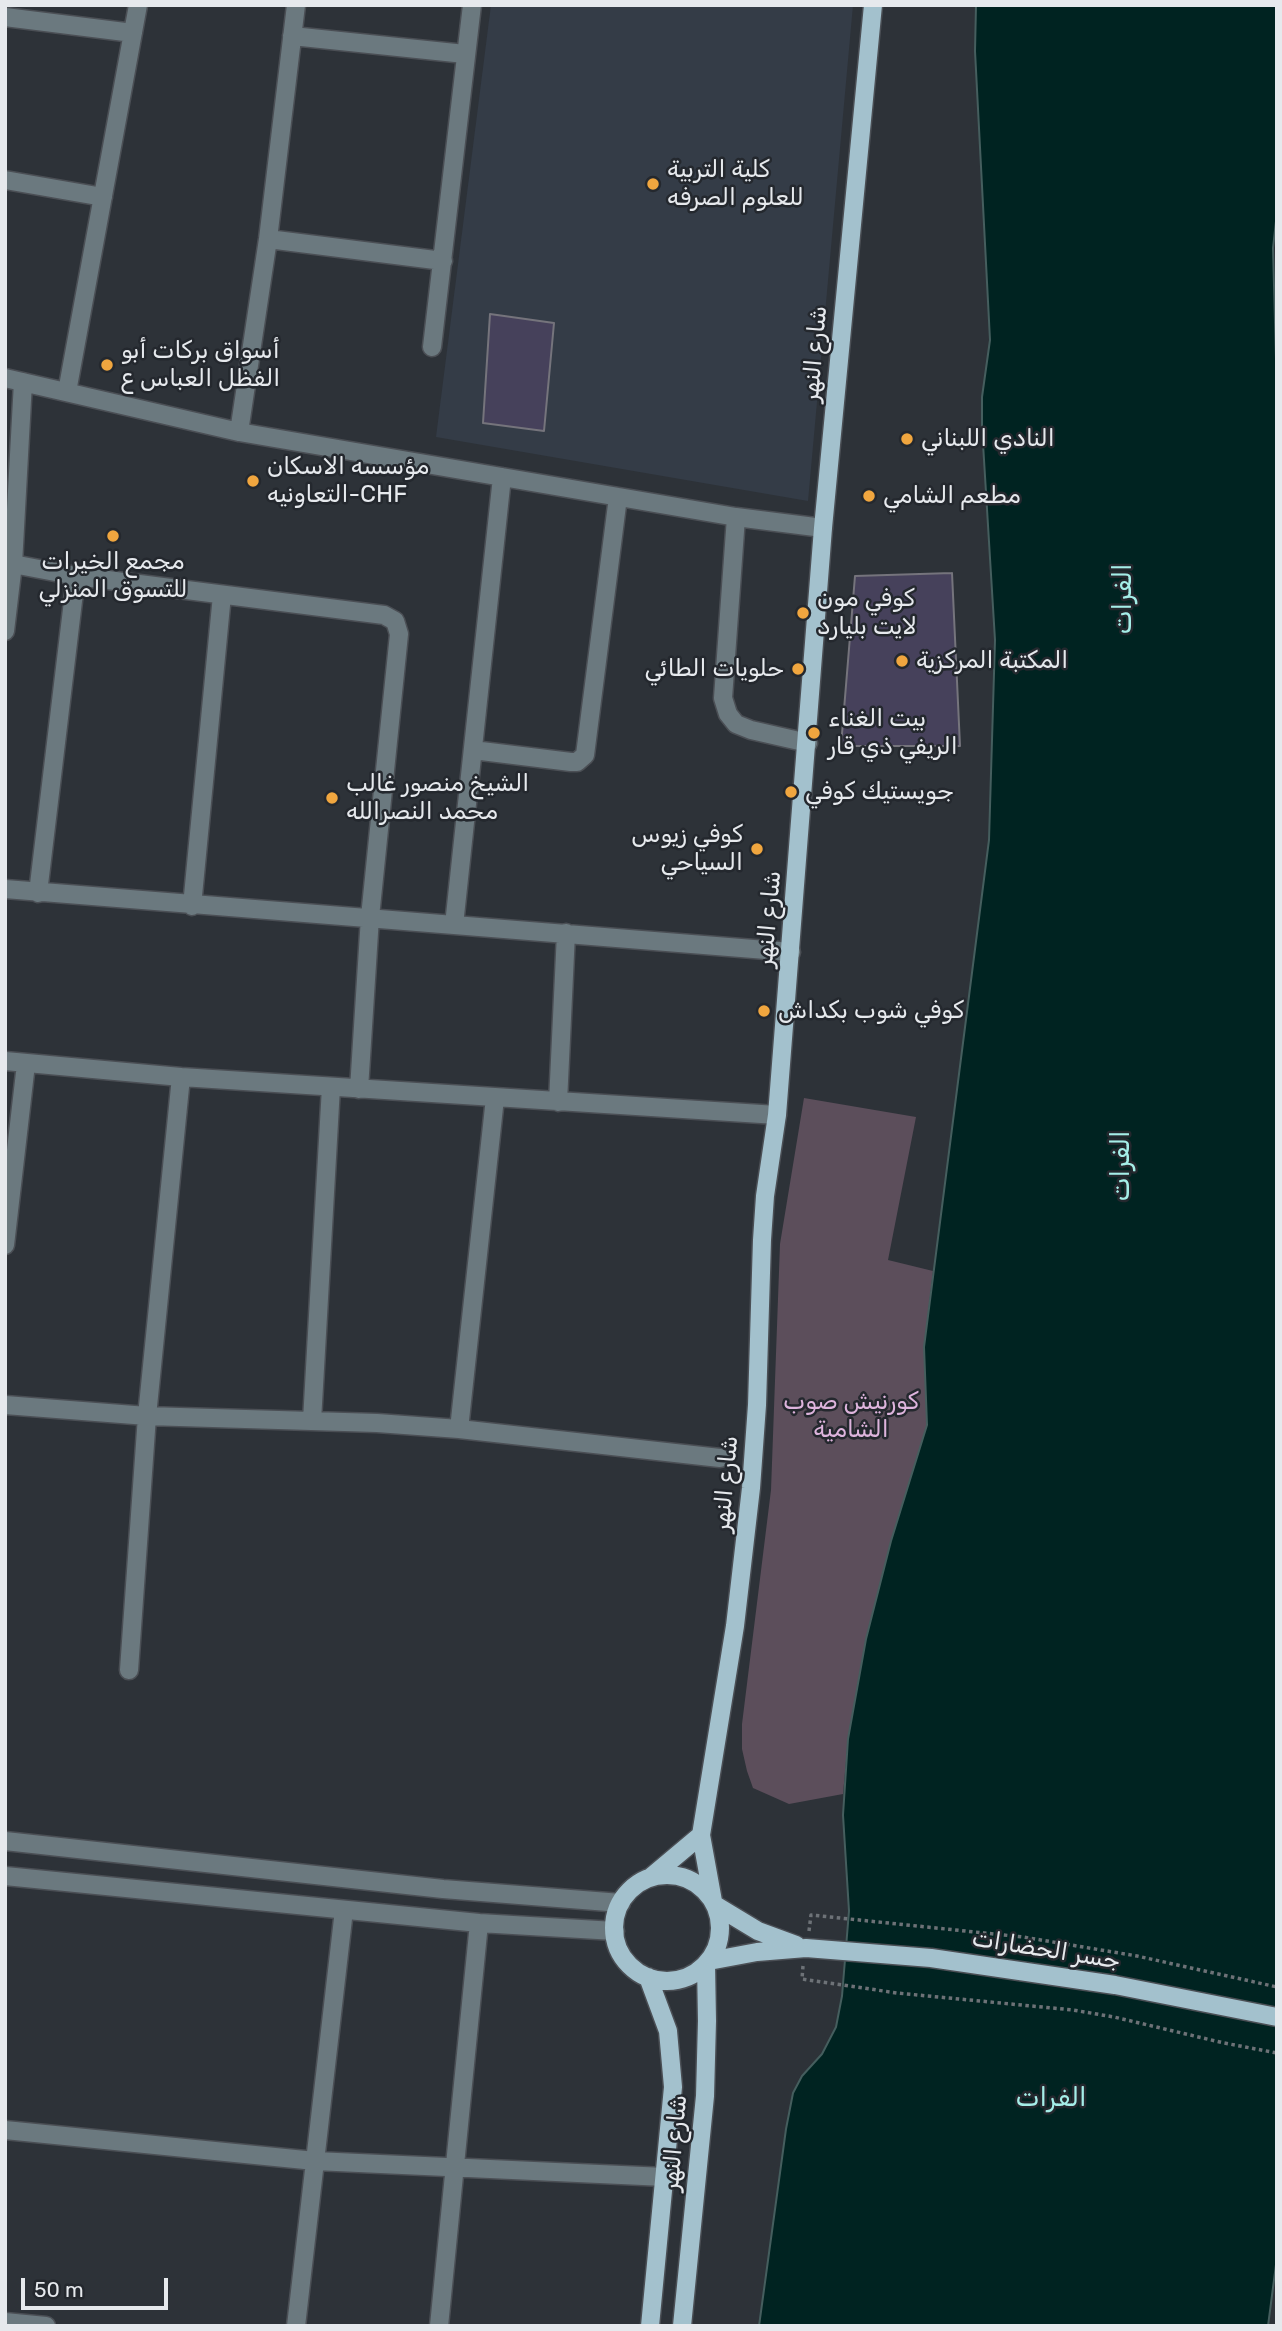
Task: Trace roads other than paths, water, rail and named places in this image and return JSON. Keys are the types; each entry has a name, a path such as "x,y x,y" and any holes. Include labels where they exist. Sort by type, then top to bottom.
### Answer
{"main road":[{"name":"شارع النهر","path":"714,1903 701,1835 744,1557 757,1405 765,1196 777,1115 823,528 873,5"},
{"path":"701,1835 651,1877 634,1887 621,1903 615,1931 616,1941 625,1959 648,1977 675,1980 692,1975 707,1962 718,1944 720,1924 714,1903"},
{"path":"651,1877 672,1875 686,1879 699,1886 714,1903 758,1931 806,1948"},
{"path":"707,1962 757,1952 806,1948"},
{"name":"جسر الحضارات","path":"806,1948 930,1958 1023,1970 1277,2017"},
{"name":"شارع النهر","path":"682,2326 705,2096 707,1962"},
{"name":"شارع النهر","path":"648,1977 665,2021 673,2068 650,2326"}],"street":[{"path":"67,392 138,5"},
{"path":"239,432 268,239 296,5"},
{"path":"432,347 472,5"},
{"path":"5,17 133,33"},
{"path":"292,36 465,54"},
{"path":"5,180 103,197"},
{"path":"268,239 443,261"},
{"path":"5,378 239,432 736,517 823,528"},
{"path":"5,631 13,564 23,382"},
{"path":"454,925 502,477"},
{"path":"473,750 571,762 577,762 585,755 618,497"},
{"path":"736,517 723,698 728,714 736,724 751,730 808,743"},
{"path":"13,564 76,576 384,615 395,621 398,634 370,917 359,1088"},
{"path":"38,893 76,576"},
{"path":"192,906 222,595"},
{"path":"5,890 791,952"},
{"path":"558,1102 566,933"},
{"path":"5,1060 181,1077 777,1115"},
{"path":"5,1245 26,1064"},
{"path":"129,1670 147,1416 181,1077"},
{"path":"312,1421 331,1087"},
{"path":"459,1429 495,1098"},
{"path":"5,1405 147,1416 459,1429 720,1458"},
{"path":"5,1841 443,1889 621,1903"},
{"path":"5,1876 479,1923 615,1931"},
{"path":"296,2326 344,1910"},
{"path":"439,2326 479,1923"},
{"path":"5,2130 315,2161 665,2177"},
{"path":"5,2322 46,2326"}],"water":[{"name":"الفرات","path":"976,5 1277,5 1277,212 1273,248 1277,396 1277,2257 1268,2326 759,2326 793,2093 802,2076 822,2054 836,2027 842,1996 849,1911 843,1815 848,1739 866,1639 891,1541 927,1425 924,1347 989,840 995,640 982,427 982,397 990,340 975,51"}],"place":[{"name":"كلية التربية للعلوم الصرفه","path":"653,184"},
{"name":"أسواق بركات أبو الفظل العباس ع","path":"107,365"},
{"name":"النادي اللبناني","path":"907,439"},
{"name":"مؤسسه الاسكان التعاونيه-CHF","path":"253,481"},
{"name":"مطعم الشامي","path":"869,496"},
{"name":"مجمع الخيرات للتسوق المنزلي","path":"113,536"},
{"name":"كوفي مون لايت بليارد","path":"803,613"},
{"name":"المكتبة المركزية","path":"902,661"},
{"name":"حلويات الطائي","path":"798,669"},
{"name":"بيت الغناء الريفي ذي قار","path":"814,733"},
{"name":"جويستيك كوفي","path":"791,792"},
{"name":"الشيخ منصور غالب محمد النصرالله","path":"332,798"},
{"name":"كوفي زيوس السياحي","path":"757,849"},
{"name":"كوفي شوب بكداش","path":"764,1011"}],"park label":[{"name":"كورنيش صوب الشامية","path":"851,1416"}]}
